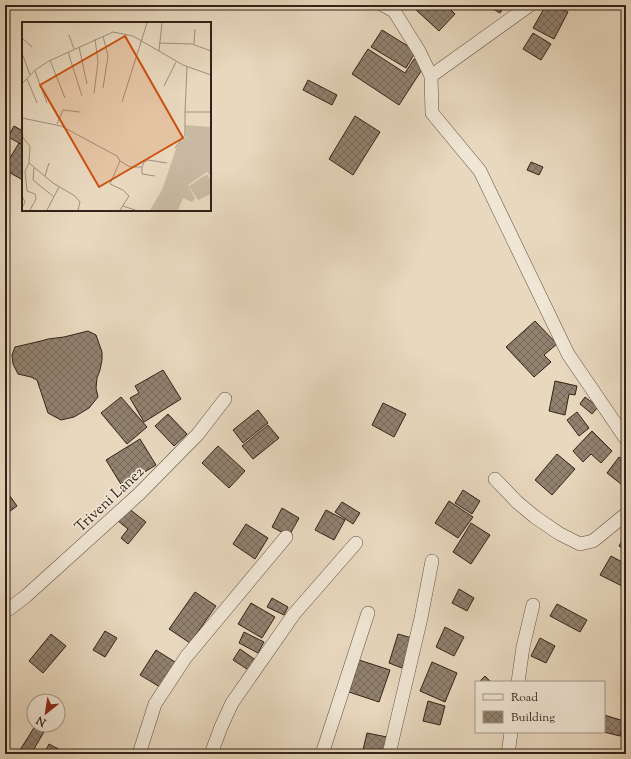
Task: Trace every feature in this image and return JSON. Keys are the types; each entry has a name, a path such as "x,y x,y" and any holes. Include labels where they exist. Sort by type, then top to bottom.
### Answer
{"street":[{"path":"382,5 394,11 419,51 430,76 432,113 480,171 568,354 626,439"},
{"path":"430,76 530,5"},
{"name":"Triveni Lane2","path":"5,612 26,596 139,494 198,434 225,399"},
{"path":"495,479 517,502 535,517 560,534 580,544 593,541 626,514"},
{"path":"139,754 155,704 186,657 286,538"},
{"path":"211,754 232,703 294,614 356,543"},
{"path":"389,754 421,618 432,561"},
{"path":"518,681 523,647 533,605"},
{"path":"322,754 368,613"},
{"path":"508,754 511,733"}],"building":[{"path":"419,5 446,5 455,14 439,31 415,9"},
{"path":"486,5 505,5 500,13"},
{"path":"546,5 555,5 568,12 554,39 533,28"},
{"path":"382,30 416,51 406,68 371,47"},
{"path":"533,33 551,44 541,60 523,49"},
{"path":"368,49 405,73 414,59 425,65 399,105 352,74"},
{"path":"308,80 337,95 332,105 303,90"},
{"path":"355,116 380,132 353,175 329,159"},
{"path":"14,126 22,130 22,144 8,137"},
{"path":"19,143 22,144 22,178 21,179 5,170 5,166"},
{"path":"531,162 543,167 539,175 527,170"},
{"path":"535,321 557,344 544,355 551,362 534,377 506,347"},
{"path":"88,331 96,335 102,352 102,360 96,388 98,397 89,408 74,417 61,420 48,413 37,380 18,374 13,364 12,355 15,347"},
{"path":"163,370 181,399 144,422 130,398 139,393 135,386"},
{"path":"555,381 577,386 575,395 569,394 565,415 549,411"},
{"path":"121,397 147,427 127,444 101,413"},
{"path":"585,397 598,407 592,414 580,404"},
{"path":"383,403 406,414 394,437 372,425"},
{"path":"258,410 268,423 243,443 233,430"},
{"path":"577,412 589,428 579,436 567,420"},
{"path":"168,414 187,434 174,446 155,426"},
{"path":"268,425 279,438 253,459 242,446"},
{"path":"592,431 612,451 601,463 591,454 583,462 573,451"},
{"path":"140,439 156,465 122,486 106,460"},
{"path":"218,446 245,471 229,488 202,463"},
{"path":"557,454 575,469 552,495 535,480"},
{"path":"619,457 626,462 626,488 607,473"},
{"path":"5,489 17,506 5,515"},
{"path":"463,490 480,501 472,514 455,503"},
{"path":"449,501 473,517 458,538 435,523"},
{"path":"342,502 360,513 353,524 335,512"},
{"path":"128,508 146,522 128,544 121,538 128,529 118,521"},
{"path":"282,508 299,518 289,536 272,527"},
{"path":"326,510 345,520 334,540 315,530"},
{"path":"471,523 490,535 471,564 453,552"},
{"path":"246,524 268,538 255,559 233,544"},
{"path":"626,535 626,551 619,546"},
{"path":"611,556 626,564 626,588 600,575"},
{"path":"459,589 474,598 467,611 452,603"},
{"path":"195,592 216,606 190,643 169,629"},
{"path":"272,598 288,607 284,615 267,607"},
{"path":"251,603 275,617 262,638 238,624"},
{"path":"557,604 587,620 580,632 550,616"},
{"path":"445,627 464,637 454,656 436,647"},
{"path":"105,631 117,638 105,657 93,650"},
{"path":"244,632 264,642 258,653 239,643"},
{"path":"51,634 66,646 43,673 29,661"},
{"path":"398,634 412,638 402,668 389,663"},
{"path":"540,638 555,646 546,663 531,656"},
{"path":"240,649 257,661 250,671 233,660"},
{"path":"156,650 175,662 160,687 140,675"},
{"path":"359,660 390,670 379,702 349,692"},
{"path":"432,662 457,673 445,702 420,691"},
{"path":"485,676 490,681 480,681"},
{"path":"428,701 445,706 440,725 423,721"},
{"path":"605,715 624,721 620,736 605,732"},
{"path":"31,733 43,733 31,754 26,754 20,750"},
{"path":"367,733 387,737 383,754 362,754"},
{"path":"49,744 68,754 44,754"}]}
